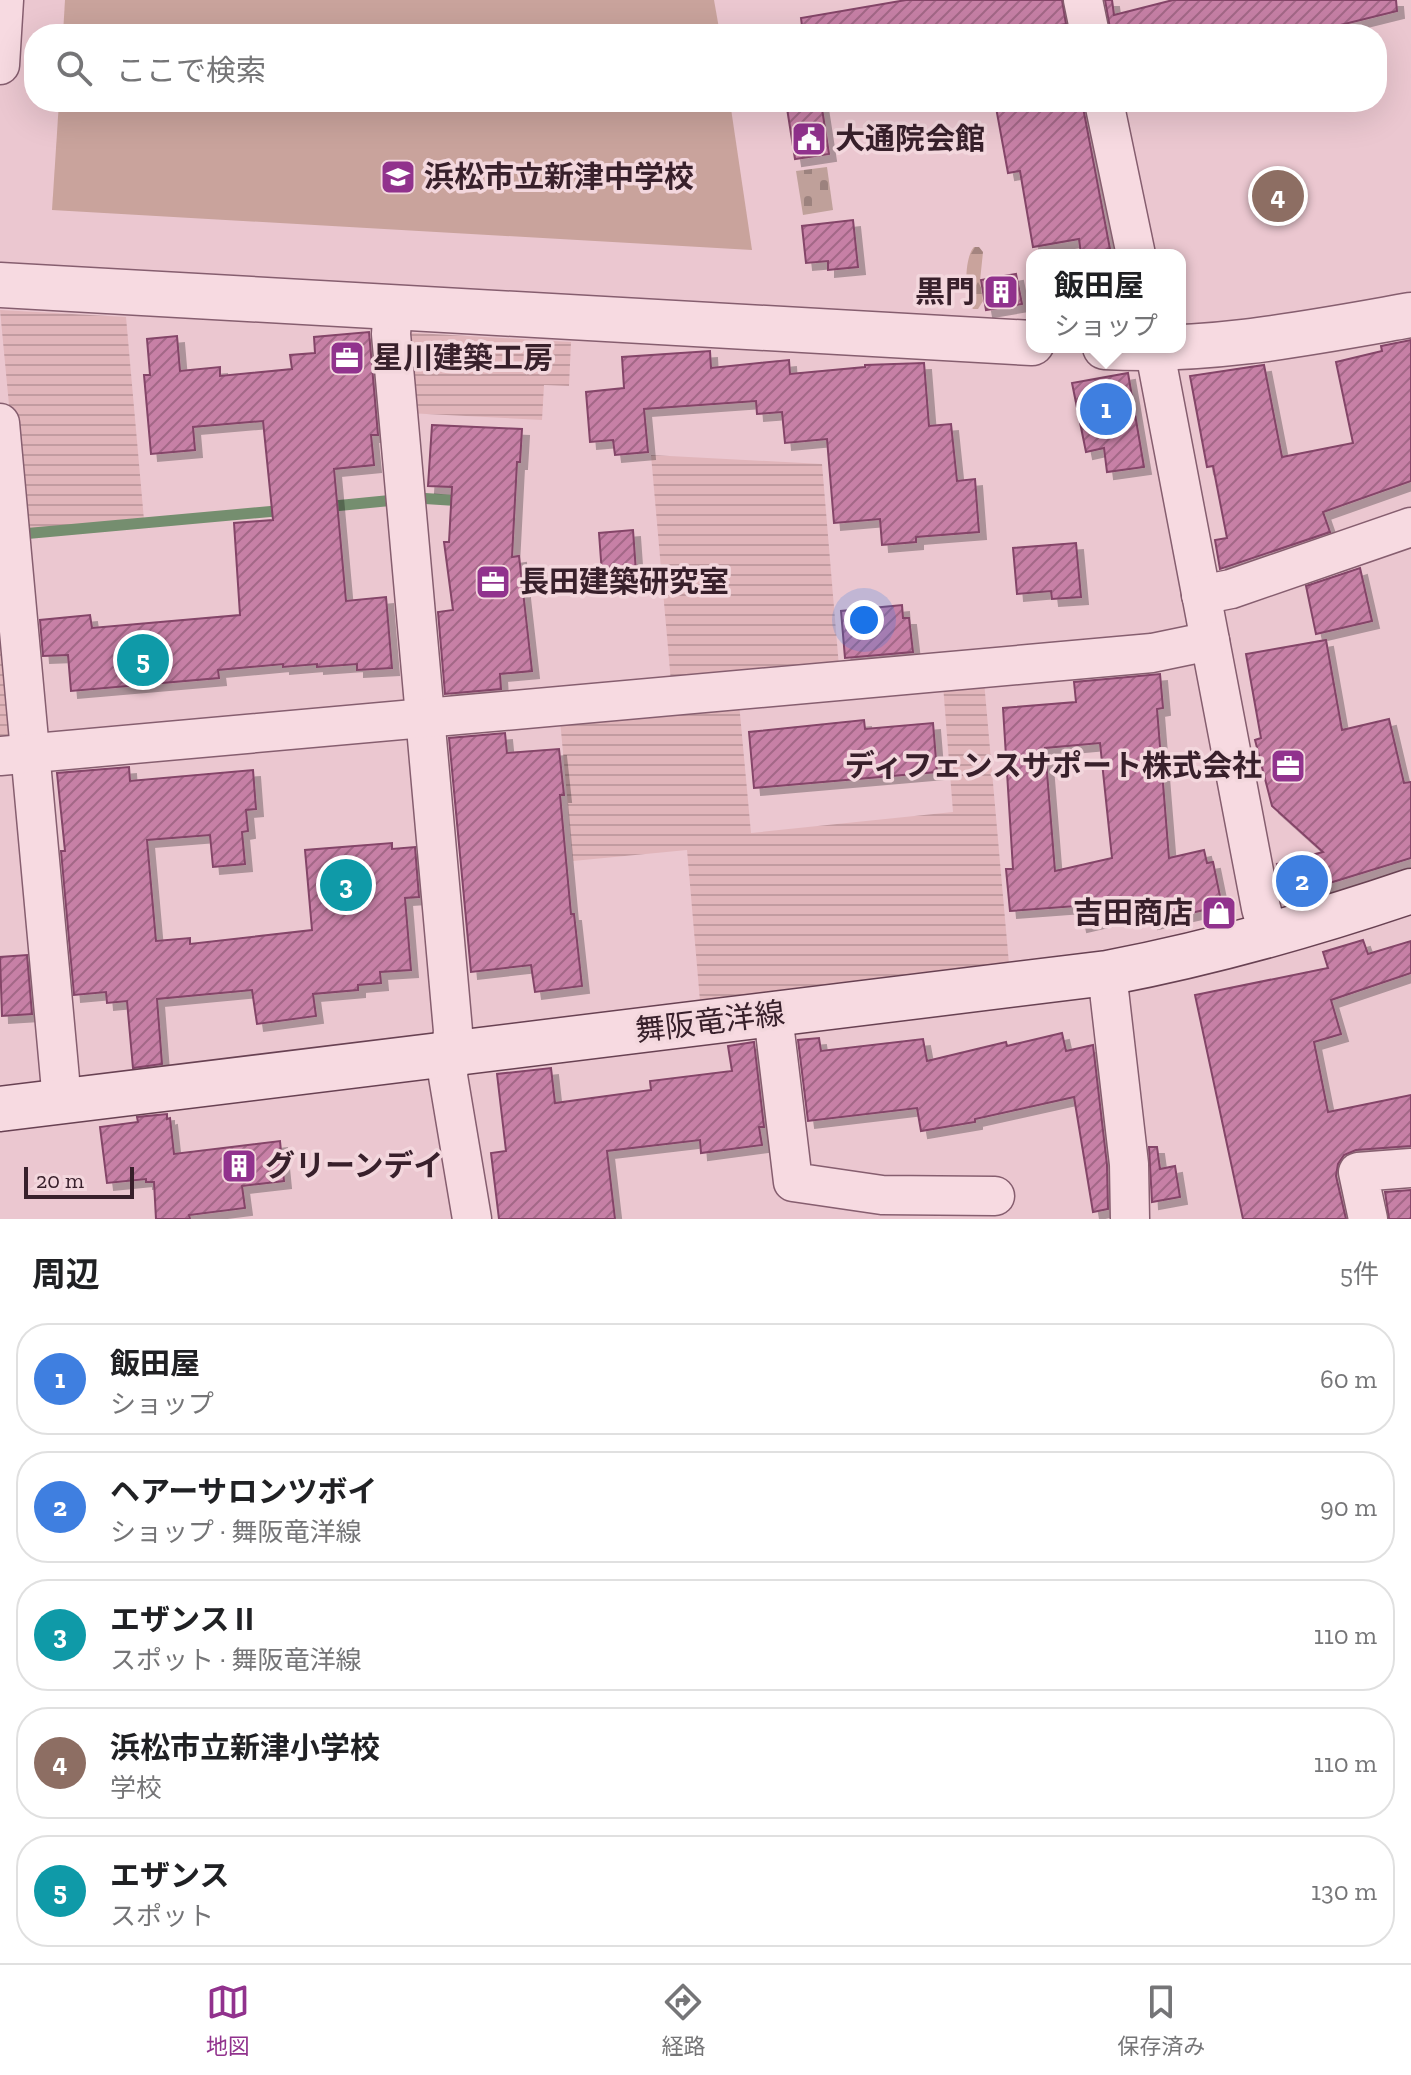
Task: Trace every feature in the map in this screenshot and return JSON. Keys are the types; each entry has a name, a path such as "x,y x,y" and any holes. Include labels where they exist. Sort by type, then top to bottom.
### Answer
{"main road":[{"path":"0,285 1026,343"},
{"path":"1186,346 1257,342 1411,315"},
{"name":"舞阪竜洋線","path":"0,1109 1107,973 1269,936 1411,891"}],"street":[{"path":"0,65 4,0"},
{"path":"1083,0 1088,24"},
{"path":"1106,112 1135,249"},
{"path":"393,307 391,334 453,1031 448,1076 472,1219"},
{"path":"1155,353 1269,936"},
{"path":"0,423 16,754 62,1101"},
{"path":"1201,595 1231,589 1411,527"},
{"path":"16,754 1152,653 1210,641"},
{"path":"1107,973 1129,1164 1130,1219"},
{"path":"773,1015 793,1182 882,1195 995,1196"},
{"path":"1368,1219 1358,1172 1411,1168"}],"shaded area":[{"path":"0,310 126,317 144,520 21,531"},
{"path":"399,332 571,342 569,386 544,385 542,420 407,413"},
{"path":"651,455 822,464 839,667 671,682"},
{"path":"0,542 18,732 0,742"},
{"path":"984,681 1009,964 700,1001 687,850 573,861 560,720 739,703 751,833 953,812 943,685"}],"green space":[{"path":"65,0 714,0 718,24 64,24"},
{"path":"58,112 731,112 752,250 52,210"},
{"path":"827,167 833,210 803,215 796,171"},
{"path":"974,247 979,247 983,252 980,281 983,301 978,309 973,309 970,304 967,287 968,260"}],"building":[{"path":"906,0 1062,0 1066,24 802,24 801,18"},
{"path":"1105,0 1112,0 1114,15 1173,0 1396,0 1397,11 1344,24 1109,24"},
{"name":"大通院会館","path":"788,112 823,112 829,154 795,159"},
{"path":"997,112 1084,112 1110,249 1080,249 1079,239 1033,247 1020,171 1008,173"},
{"path":"853,220 858,267 828,270 828,261 806,263 802,226"},
{"name":"黒門","path":"1016,274 1022,304 986,310 981,280"},
{"path":"369,332 378,435 371,435 374,465 334,469 346,601 386,597 392,668 357,670 357,664 283,667 283,664 218,670 219,678 71,691 68,655 43,656 40,620 90,615 92,628 240,615 234,523 273,520 263,421 193,427 195,450 151,454 144,375 150,375 147,339 177,336 180,371 220,367 220,376 292,369 290,355 315,353 314,337"},
{"path":"1411,340 1411,481 1323,512 1330,532 1220,569 1215,540 1227,538 1213,466 1207,467 1190,376 1264,365 1282,457 1353,443 1336,362 1382,351 1381,346"},
{"path":"710,351 711,368 789,360 790,374 865,365 924,363 929,426 951,424 957,481 975,479 979,532 916,537 916,542 882,545 880,519 834,523 827,439 785,443 782,412 757,414 756,401 644,409 648,452 615,455 613,440 590,442 586,392 624,388 622,357"},
{"path":"1128,373 1144,467 1107,472 1104,448 1086,452 1072,383"},
{"path":"432,425 522,429 520,462 517,462 512,557 519,556 532,671 500,674 501,689 445,694 438,612 453,610 444,542 449,542 452,487 428,486"},
{"path":"633,530 636,572 602,574 599,533"},
{"path":"1076,543 1081,597 1052,599 1051,591 1017,594 1013,548"},
{"path":"1360,568 1372,621 1316,634 1306,586"},
{"path":"902,605 903,618 909,618 913,652 845,658 841,611"},
{"path":"1326,640 1342,730 1389,719 1404,783 1411,782 1411,858 1323,885 1325,892 1293,902 1286,898 1277,864 1323,852 1272,806 1255,740 1261,738 1246,654"},
{"path":"1160,674 1163,708 1157,709 1169,858 1204,850 1207,863 1213,862 1222,906 1151,922 1148,909 1080,925 1076,906 1010,911 1006,869 1013,869 1003,708 1076,702 1074,682","holes":["1100,743 1112,858 1055,871 1045,748"]},
{"path":"864,720 865,729 933,723 937,772 754,788 749,732"},
{"path":"505,733 507,753 559,749 571,914 574,914 582,986 535,992 531,965 471,972 449,738"},
{"path":"129,767 130,781 253,770 256,809 246,810 248,831 242,832 245,864 213,867 210,835 147,840 156,941 190,938 190,944 312,930 305,850 392,843 392,849 415,847 419,897 405,898 411,970 380,972 381,983 358,985 358,990 313,994 316,1016 257,1024 252,990 157,999 162,1064 133,1068 127,1001 107,1003 106,992 74,995 57,773"},
{"path":"1363,940 1368,954 1411,941 1411,973 1331,1000 1341,1034 1314,1042 1328,1112 1411,1095 1411,1146 1356,1150 1344,1155 1338,1164 1336,1176 1346,1219 1243,1219 1195,995 1328,968 1323,952"},
{"path":"27,955 32,1014 2,1016 0,957"},
{"path":"1062,1033 1066,1051 1093,1045 1107,1165 1108,1209 1093,1212 1074,1097 975,1119 975,1122 921,1131 917,1108 808,1121 798,1040 819,1038 821,1051 923,1039 927,1061 1006,1042 1007,1046"},
{"path":"754,1042 764,1127 759,1127 762,1145 701,1153 700,1140 607,1151 615,1219 499,1219 491,1153 506,1151 497,1074 551,1068 555,1103 651,1090 650,1081 732,1071 728,1046"},
{"path":"167,1114 174,1154 280,1141 284,1181 242,1186 245,1208 189,1215 190,1219 156,1219 154,1182 146,1182 146,1179 107,1183 100,1127 138,1122 137,1117"},
{"path":"1149,1147 1157,1147 1160,1169 1175,1166 1180,1197 1152,1202"},
{"path":"1411,1190 1411,1219 1389,1219 1385,1192"}],"waterway":[{"path":"417,498 464,501"},
{"path":"324,507 395,500"},
{"path":"22,534 287,510"}],"place":[{"name":"大通院会館","path":"809,139"},
{"name":"浜松市立新津中学校","path":"398,177"},
{"name":"浜松市立新津小学校","path":"1278,196"},
{"name":"黒門","path":"1001,292"},
{"name":"星川建築工房","path":"347,358"},
{"name":"飯田屋","path":"1106,409"},
{"name":"長田建築研究室","path":"493,582"},
{"name":"エザンス","path":"143,660"},
{"name":"ディフェンスサポート株式会社","path":"1288,766"},
{"name":"ヘアーサロンツボイ","path":"1302,881"},
{"name":"エザンスⅡ","path":"346,885"},
{"name":"吉田商店","path":"1219,913"},
{"name":"グリーンデイ","path":"239,1166"}]}
